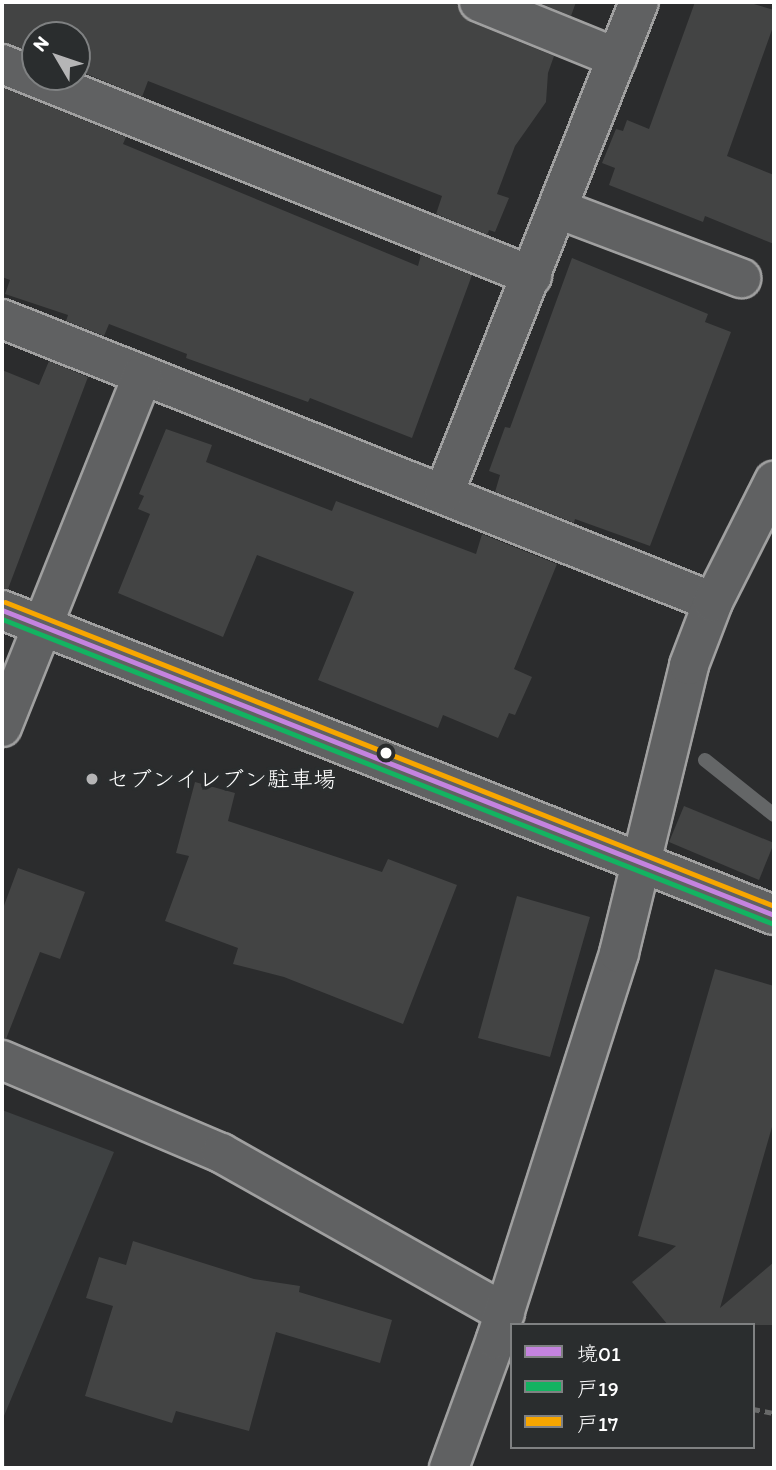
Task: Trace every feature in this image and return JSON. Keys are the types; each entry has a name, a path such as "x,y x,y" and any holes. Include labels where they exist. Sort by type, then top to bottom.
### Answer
{"street":[{"path":"479,2 617,58"},
{"path":"444,493 639,2"},
{"path":"2,64 532,276"},
{"path":"558,209 741,278"},
{"path":"2,319 713,602"},
{"path":"2,727 143,375"},
{"path":"449,1468 505,1314 619,953 685,678 713,602 774,481"},
{"path":"2,610 774,915"},
{"path":"2,1060 221,1153 505,1314"}],"path":[{"path":"755,1409 774,1413"}],"shaded area":[{"path":"2,1110 114,1152 4,1416 5,1468 2,1468"}],"building":[{"path":"2,2 458,2 461,15 471,22 554,56 548,73 546,102 515,146 497,194 509,198 495,232 489,230 487,235 436,214 442,196 148,81 142,97 91,76 91,21 21,21 21,49 2,43"},
{"path":"537,2 576,2 571,16"},
{"path":"695,2 747,2 774,10 774,24 727,156 774,175 774,244 705,216 703,222 609,185 615,168 602,163 616,129 623,131 627,120 649,129"},
{"path":"2,87 126,137 123,144 418,266 421,255 472,275 412,438 310,398 308,402 186,358 187,354 109,324 104,336 66,321 68,315 5,294 10,280 2,277"},
{"path":"572,258 708,314 705,322 731,332 650,546 575,519 574,523 495,492 500,475 489,471 505,427 510,428"},
{"path":"49,361 88,377 8,589 2,588 2,370 39,385"},
{"path":"166,429 212,445 206,462 332,511 336,501 476,554 482,534 557,564 514,669 532,677 515,715 509,713 498,738 443,715 438,728 318,680 354,592 257,555 223,637 118,593 150,514 138,509 144,496 139,494"},
{"path":"195,782 235,793 228,821 382,872 388,859 457,885 403,1024 284,977 233,964 238,948 165,921 189,856 176,853"},
{"path":"684,806 774,843 759,880 669,842"},
{"path":"18,868 85,892 60,959 40,952 6,1039 2,1039 2,911"},
{"path":"517,896 590,917 550,1057 478,1038"},
{"path":"715,969 774,986 774,1120 720,1308 774,1262 774,1325 666,1323 632,1282 676,1246 638,1236"},
{"path":"133,1241 254,1279 300,1286 299,1292 392,1320 380,1363 276,1332 249,1431 176,1411 172,1423 85,1396 113,1306 86,1298 99,1257 126,1265"}],"waterway":[{"path":"705,760 774,815"}],"transit line":[{"name":"戸17","path":"5,602 774,906"},
{"name":"境01","path":"2,610 774,915"},
{"name":"戸19","path":"2,619 771,923"}],"place":[{"name":"セブンイレブン駐車場","path":"92,779"}]}
